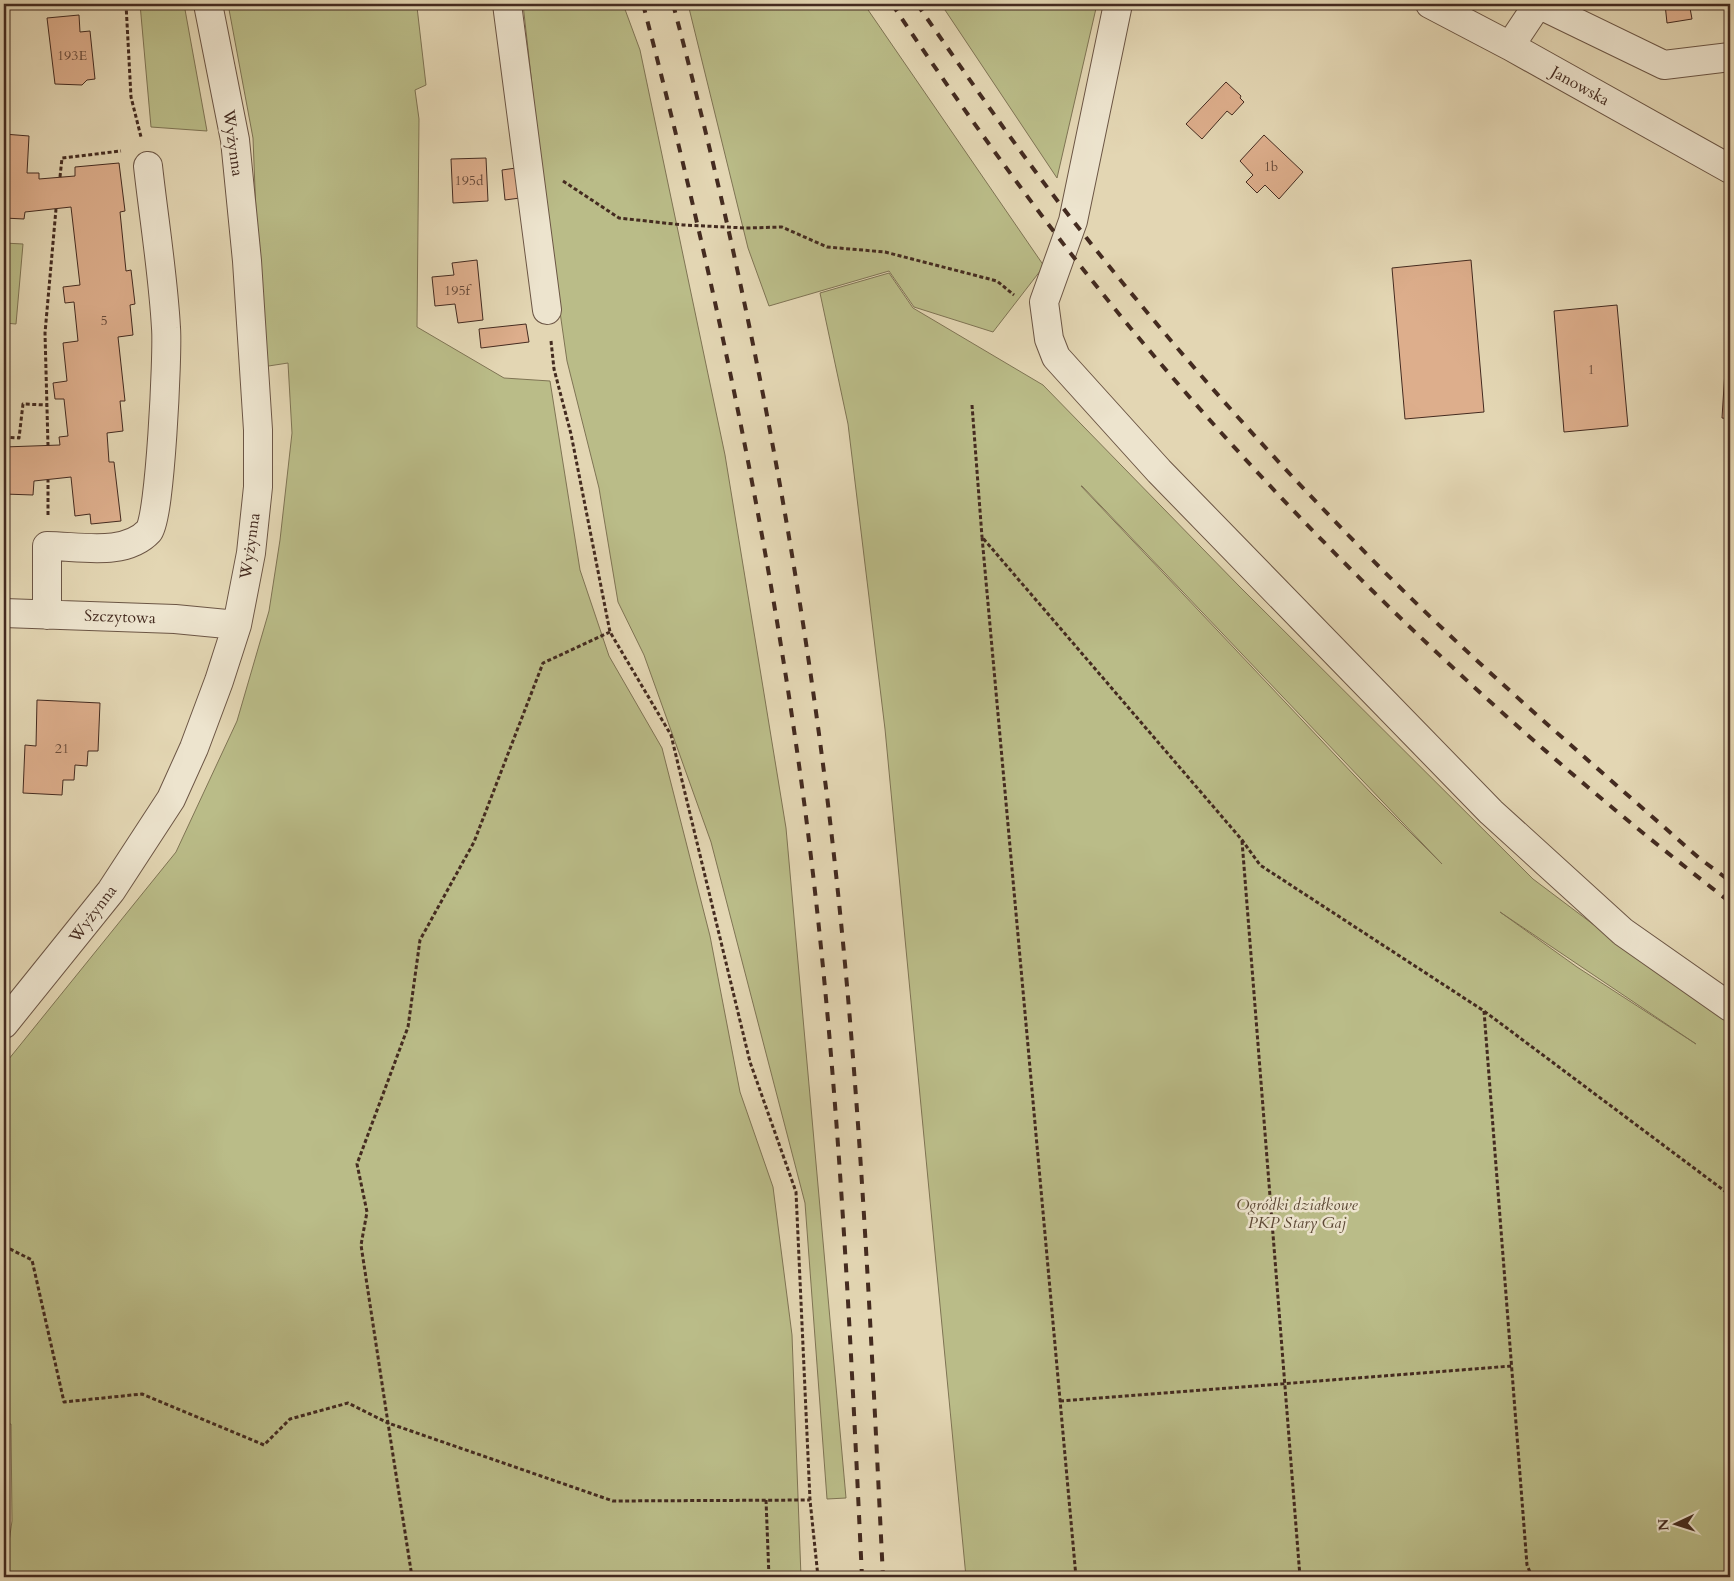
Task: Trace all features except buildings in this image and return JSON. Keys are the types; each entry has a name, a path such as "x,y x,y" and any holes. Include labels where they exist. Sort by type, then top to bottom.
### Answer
{"street":[{"name":"Wyżynna","path":"4,1024 111,891 171,799 197,739 237,625 251,553 258,487 258,430 247,260 235,140 208,4"},
{"path":"508,4 547,310"},
{"path":"1118,4 1073,221 1049,283 1044,302 1049,339 1056,357 1159,471 1491,812 1623,932 1730,1007"},
{"name":"Janowska","path":"1430,4 1510,46 1730,169"},
{"path":"1510,46 1538,4 1664,65 1730,57"},
{"path":"47,615 47,546 119,548 136,541 150,530 158,497 167,329 146,157"},
{"name":"Szczytowa","path":"4,614 175,619 237,625"}],"path":[{"path":"60,177 62,158 146,157 131,97 126,4"},
{"path":"527,158 619,218 655,223 746,228 782,227 827,247 884,252 944,266 998,280 1046,321"},
{"path":"48,446 45,333 56,209"},
{"path":"547,310 554,369 571,434 610,632 671,735 750,1062 796,1192 810,1500 818,1577"},
{"path":"4,437 19,438 23,404 46,405"},
{"path":"972,406 982,537 1076,1577"},
{"path":"982,537 1242,840 1260,865 1484,1011 1730,1195"},
{"path":"412,1577 361,1245 367,1212 357,1164 408,1027 420,940 474,842 544,663 610,632"},
{"path":"1242,840 1300,1577"},
{"path":"1484,1011 1527,1565 1532,1577"},
{"path":"4,1246 32,1260 64,1402 142,1394 264,1445 290,1419 348,1403 388,1423 613,1501 810,1500"},
{"path":"1060,1401 1512,1366"},
{"path":"766,1500 769,1577"}],"green space":[{"path":"140,4 184,4 207,131 151,127"},
{"path":"228,4 426,4 417,7 426,85 415,90 419,119 417,327 504,378 550,381 580,570 609,656 662,748 710,936 740,1092 773,1187 792,1335 801,1577 4,1577 12,1521 11,1424 4,1424 4,1065 176,852 237,721 269,611 280,540 292,433 288,363 262,367 253,138"},
{"path":"523,4 623,4 640,50 725,455 786,828 846,1498 827,1499 805,1203 711,842 644,655 618,602 599,488 567,361 547,221"},
{"path":"688,4 864,4 1044,266 993,332 914,307 889,271 769,306 748,248"},
{"path":"941,4 1097,4 1057,178"},
{"path":"4,243 23,244 16,324 4,323"},
{"name":"Ogródki działkowe PKP Stary Gaj","path":"889,273 913,308 1043,385 1240,587 1533,879 1610,937 1730,1022 1730,1577 966,1577 885,729 848,424 820,293","holes":["1082,486 1442,864 1371,793","1500,912 1696,1044 1577,967"]}],"railway":[{"path":"643,4 690,194 733,385 770,578 800,772 823,972 840,1173 862,1577"},
{"path":"673,4 722,199 764,397 799,596 814,696 838,893 855,1088 868,1283 883,1577"},
{"path":"892,4 1002,162 1059,239 1119,314 1259,474 1332,551 1486,698 1565,768 1730,902"},
{"path":"917,4 1013,141 1074,222 1210,386 1318,504 1396,584 1481,664 1699,858 1730,881"}]}
